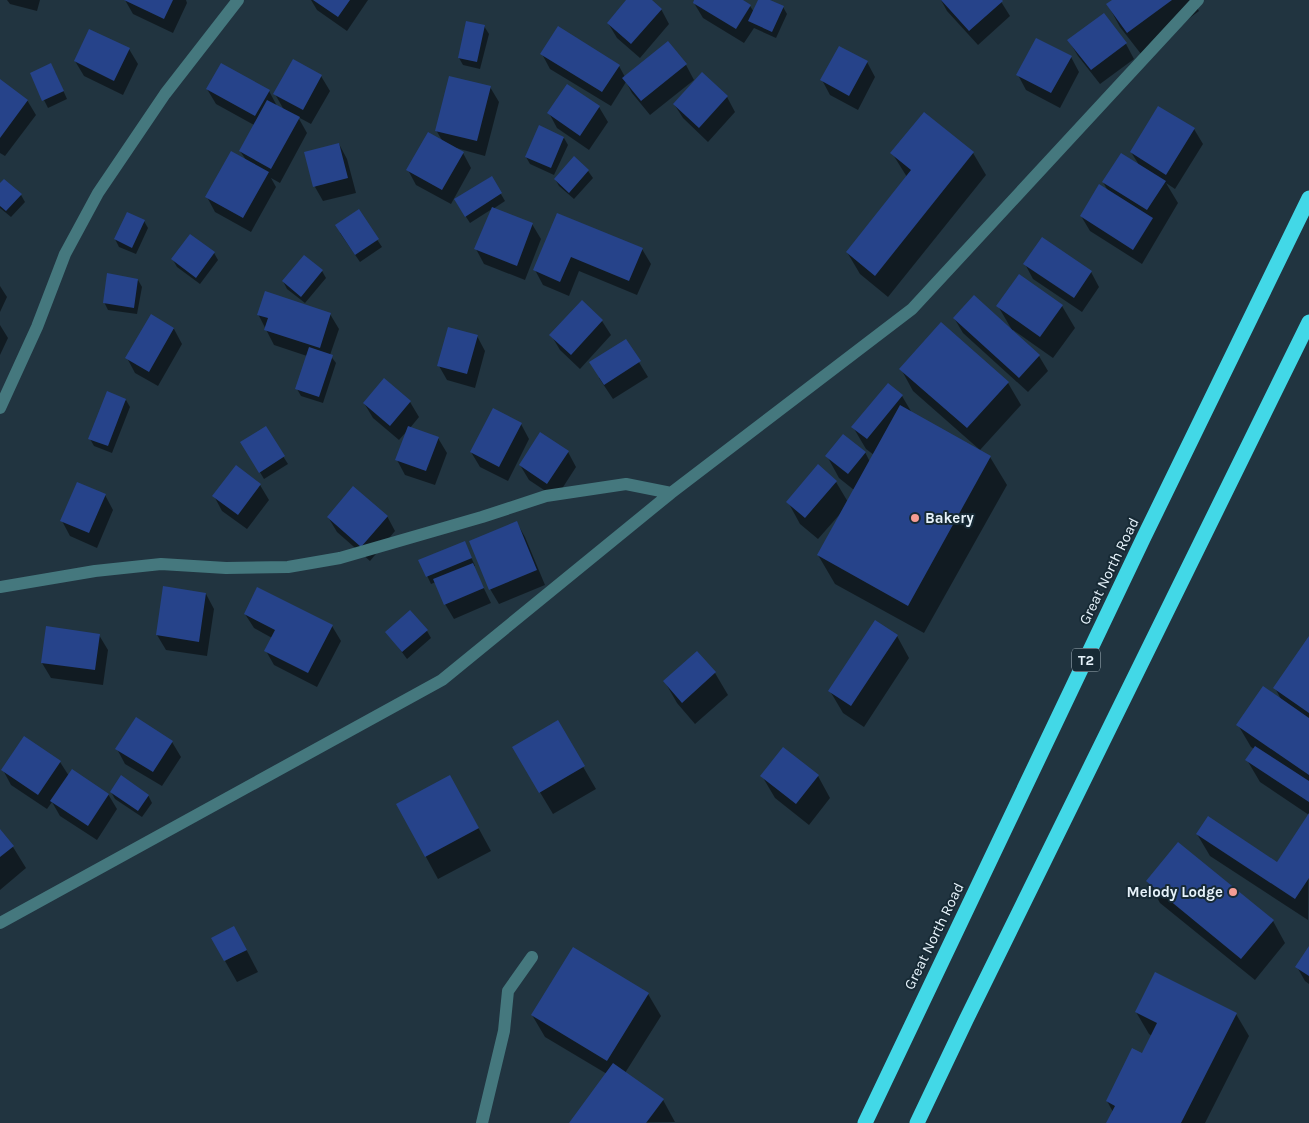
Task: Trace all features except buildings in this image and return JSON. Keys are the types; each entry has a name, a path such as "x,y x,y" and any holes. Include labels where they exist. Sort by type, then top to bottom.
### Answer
{"highway":[{"name":"Great North Road","path":"865,1123 1143,539 1309,198"},
{"path":"917,1123 974,1002 1309,322"}],"street":[{"path":"0,408 37,327 65,254 98,193 165,94 238,0"},
{"path":"0,923 442,680 671,493 912,310 1198,0"},
{"path":"0,588 95,570 161,564 226,568 288,567 340,558 482,517 546,496 626,484 671,493"},
{"path":"482,1123 504,1031 508,991 532,956"}],"place":[{"name":"Bakery","path":"915,518"},
{"name":"Melody Lodge","path":"1233,892"}]}
